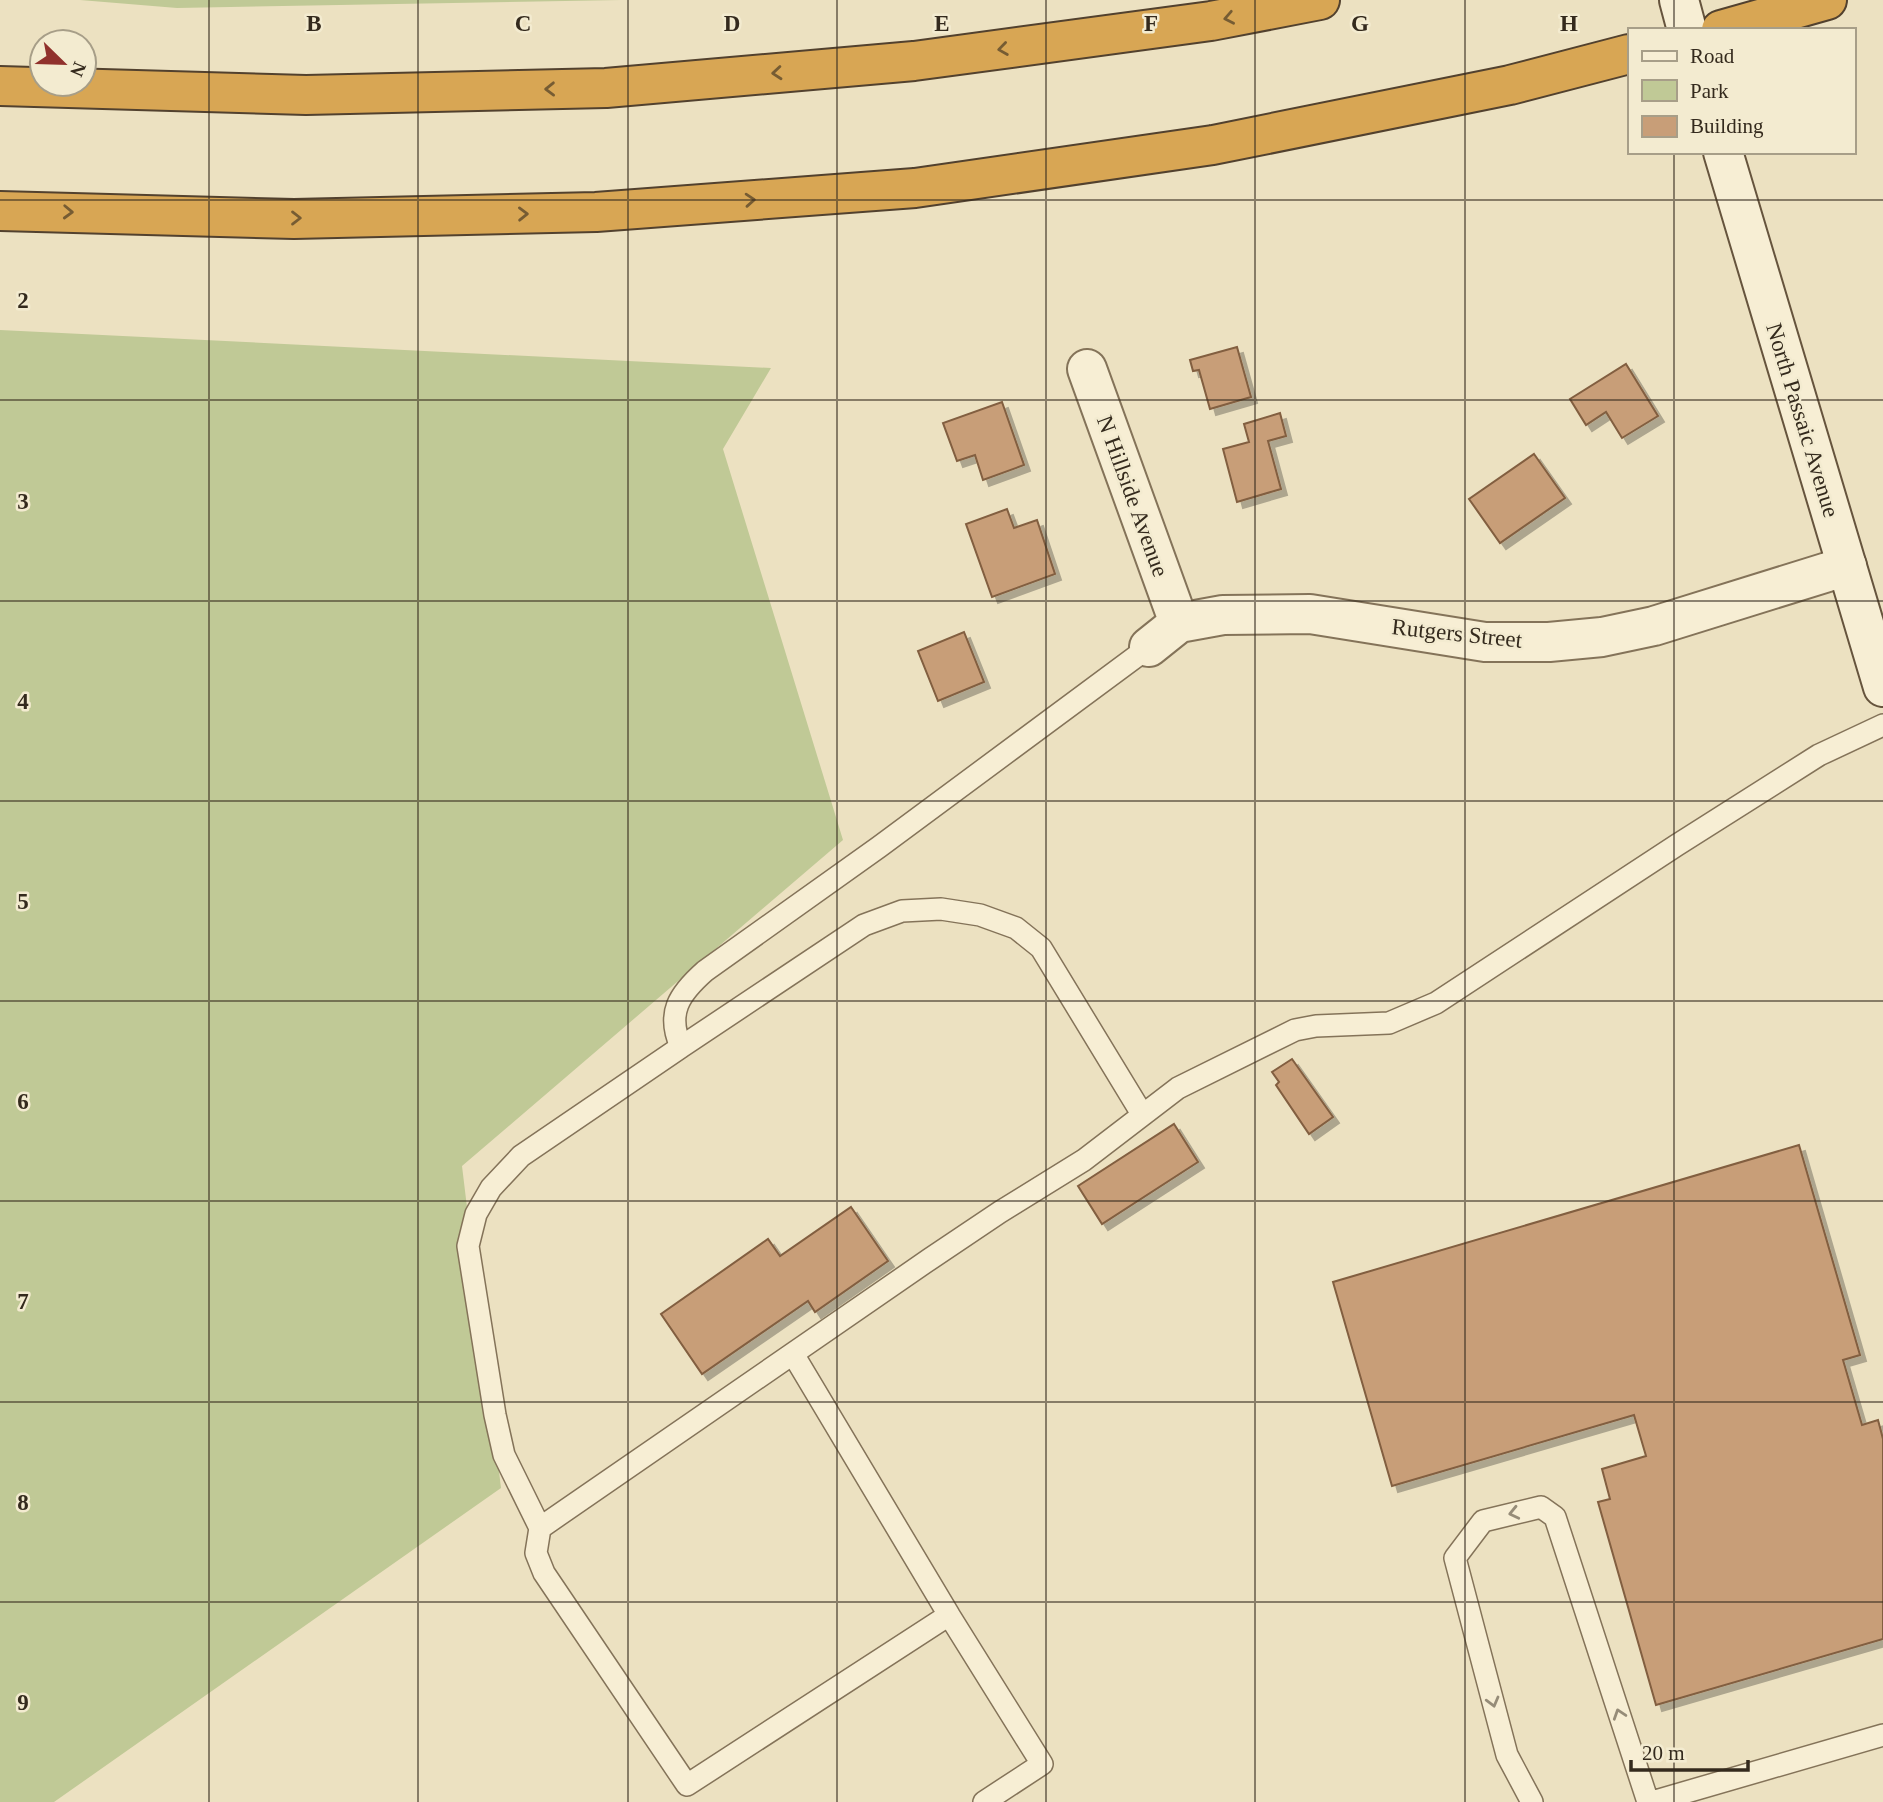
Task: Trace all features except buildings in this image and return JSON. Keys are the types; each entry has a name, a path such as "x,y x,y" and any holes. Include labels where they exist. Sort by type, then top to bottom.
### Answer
{"highway":[{"path":"0,86 306,95 606,88 914,61 1211,21 1320,0"},
{"path":"1728,28 1827,0"},
{"path":"0,211 294,219 583,213 915,188 1213,145 1510,85 1628,54"}],"street":[{"path":"1679,0 1686,28"},
{"name":"North Passaic Avenue","path":"1724,154 1883,687"},
{"name":"N Hillside Avenue","path":"1087,369 1179,623"},
{"name":"Rutgers Street","path":"1149,647 1179,623 1223,615 1310,614 1485,642 1549,642 1602,637 1654,626 1847,566"}],"lane":[{"path":"681,1047 674,1017 679,999 705,971 1149,647"},
{"path":"540,1528 989,1219 1084,1160 1178,1088 1295,1030 1316,1026 1389,1023 1436,1003 1819,755 1883,725"},
{"path":"949,1615 692,1794 544,1573 536,1553 540,1528 504,1455 495,1415 467,1246 476,1214 491,1188 521,1156 863,925 902,911 942,909 980,915 1016,928 1041,947 1142,1114"},
{"path":"793,1354 949,1615 1042,1764 984,1802"},
{"path":"1532,1802 1507,1755 1455,1558 1483,1521 1541,1507 1555,1517 1650,1802 1883,1734"}],"green space":[{"path":"80,0 621,0 177,8"},
{"path":"0,330 771,368 723,449 843,840 462,1166 501,1488 54,1802 0,1802"}]}
